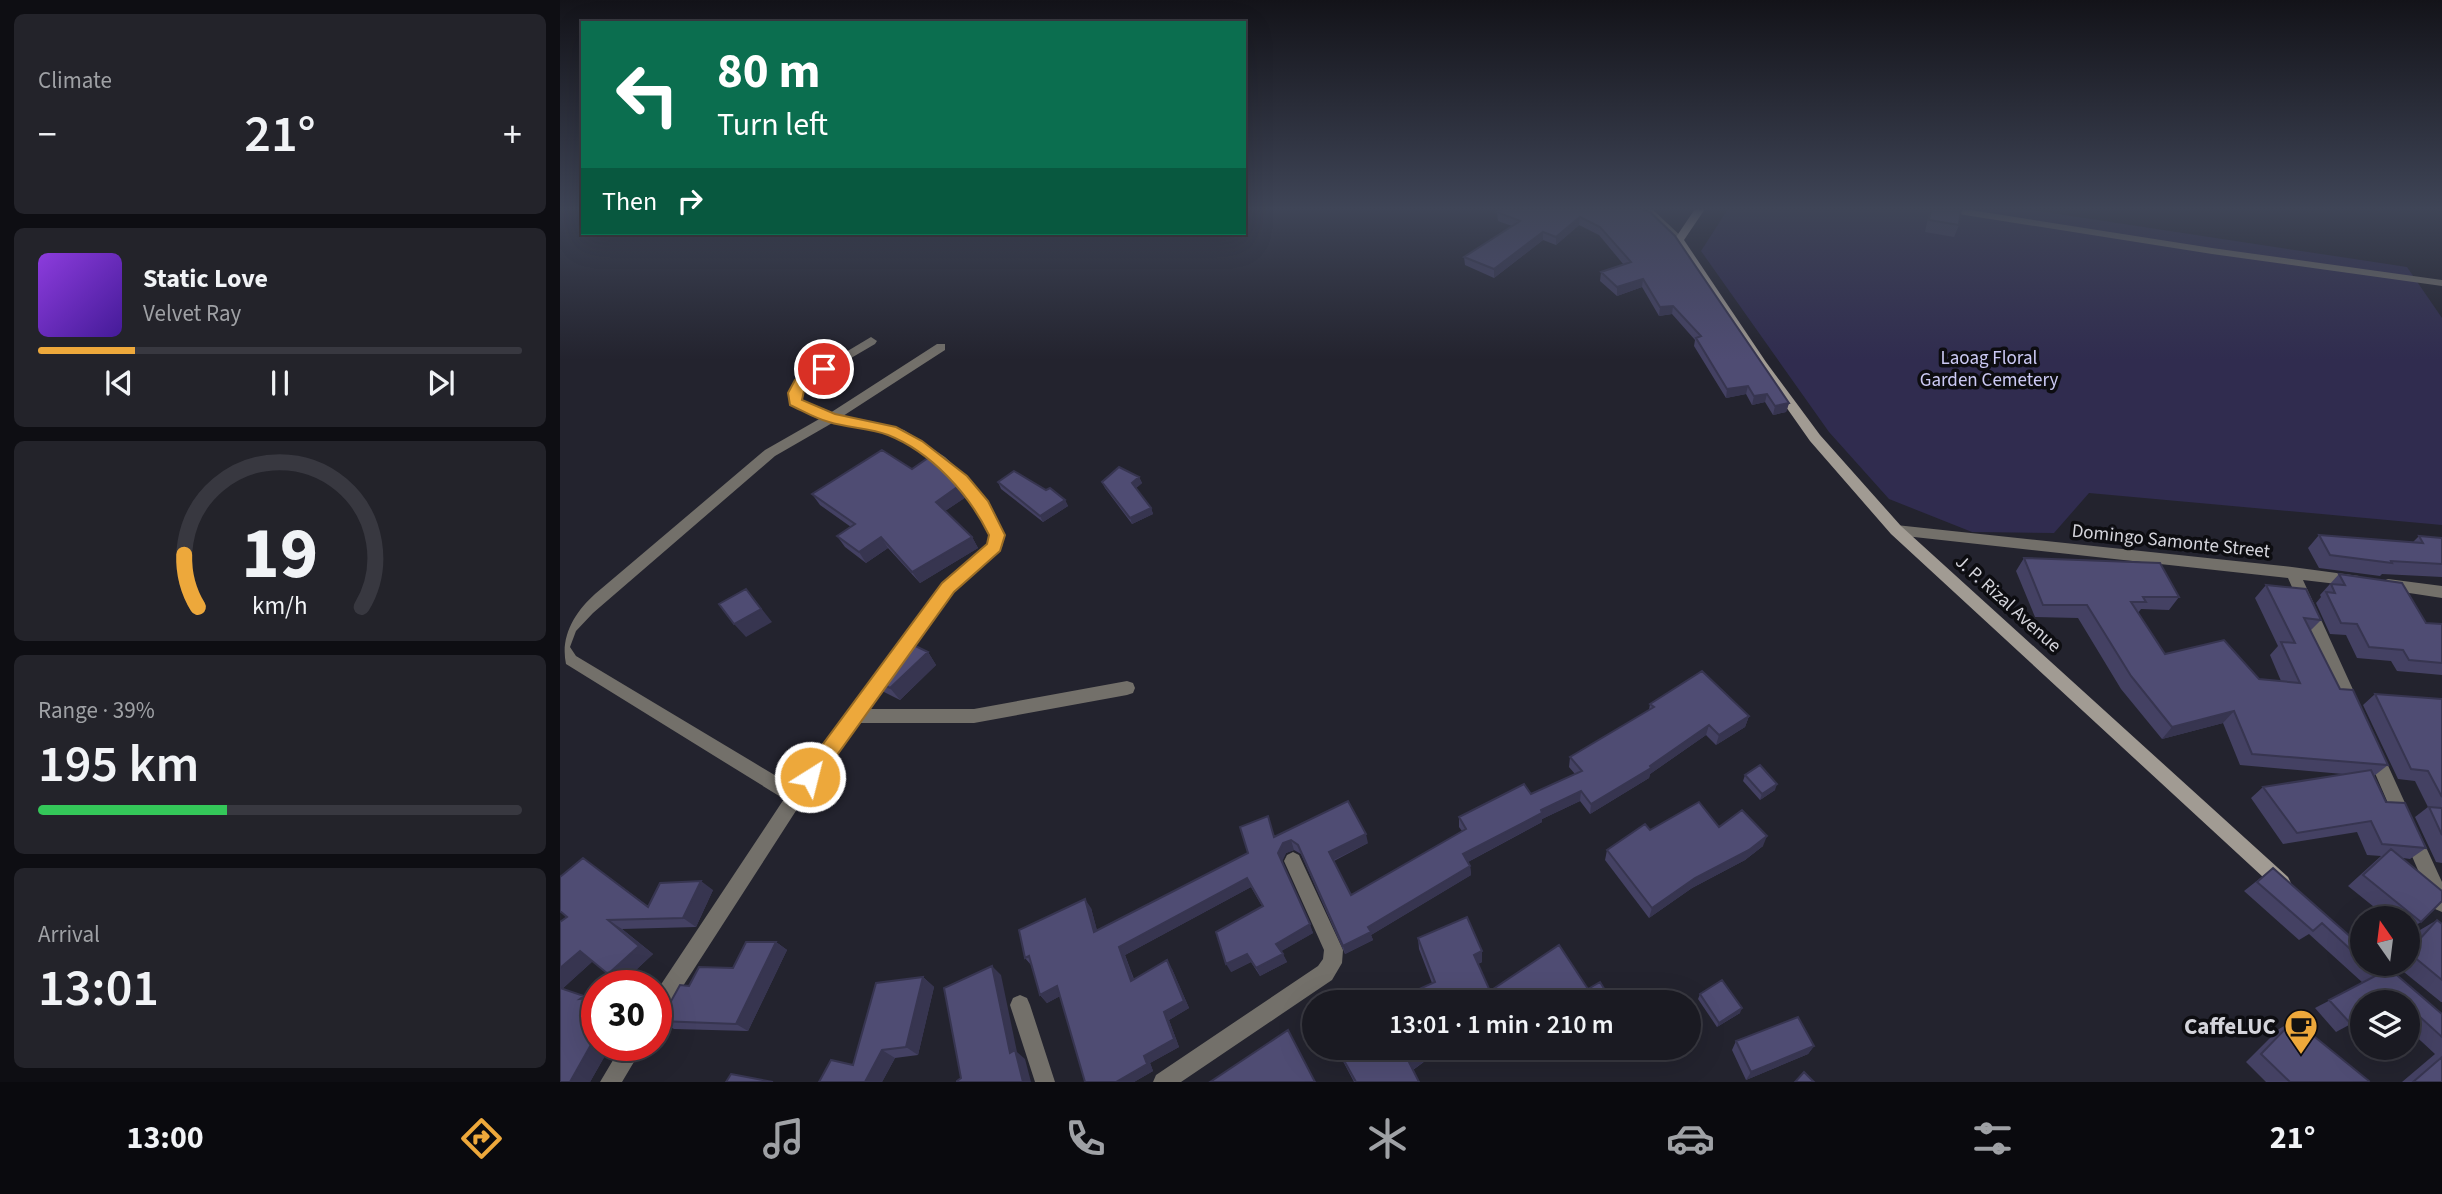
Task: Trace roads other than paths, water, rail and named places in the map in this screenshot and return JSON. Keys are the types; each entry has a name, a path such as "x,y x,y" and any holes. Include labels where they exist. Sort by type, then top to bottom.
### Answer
{"main road":[{"name":"J. P. Rizal Avenue","path":"1692,259 1816,439 1896,530 2293,893"}],"street":[{"path":"2273,259 2442,283"},
{"path":"672,985 795,797 948,588 995,547 997,535 982,505 962,480 917,444 891,430 831,418 795,402 795,393 800,383 871,341"},
{"path":"795,797 571,660 562,648 563,638 584,613 770,453 831,418 941,346"},
{"name":"Domingo Samonte Street","path":"1896,530 2292,572 2442,592"},
{"path":"2292,572 2442,903"},
{"path":"854,716 974,716 1127,688"},
{"path":"1163,1082 1325,973 1332,962 1334,950 1293,861"},
{"path":"1020,1005 1045,1082"},
{"path":"610,1082 624,1061"}],"place":[{"name":"CaffeLUC","path":"2301,1056"}],"park label":[{"name":"Laoag Floral Garden Cemetery","path":"1989,368"}]}
